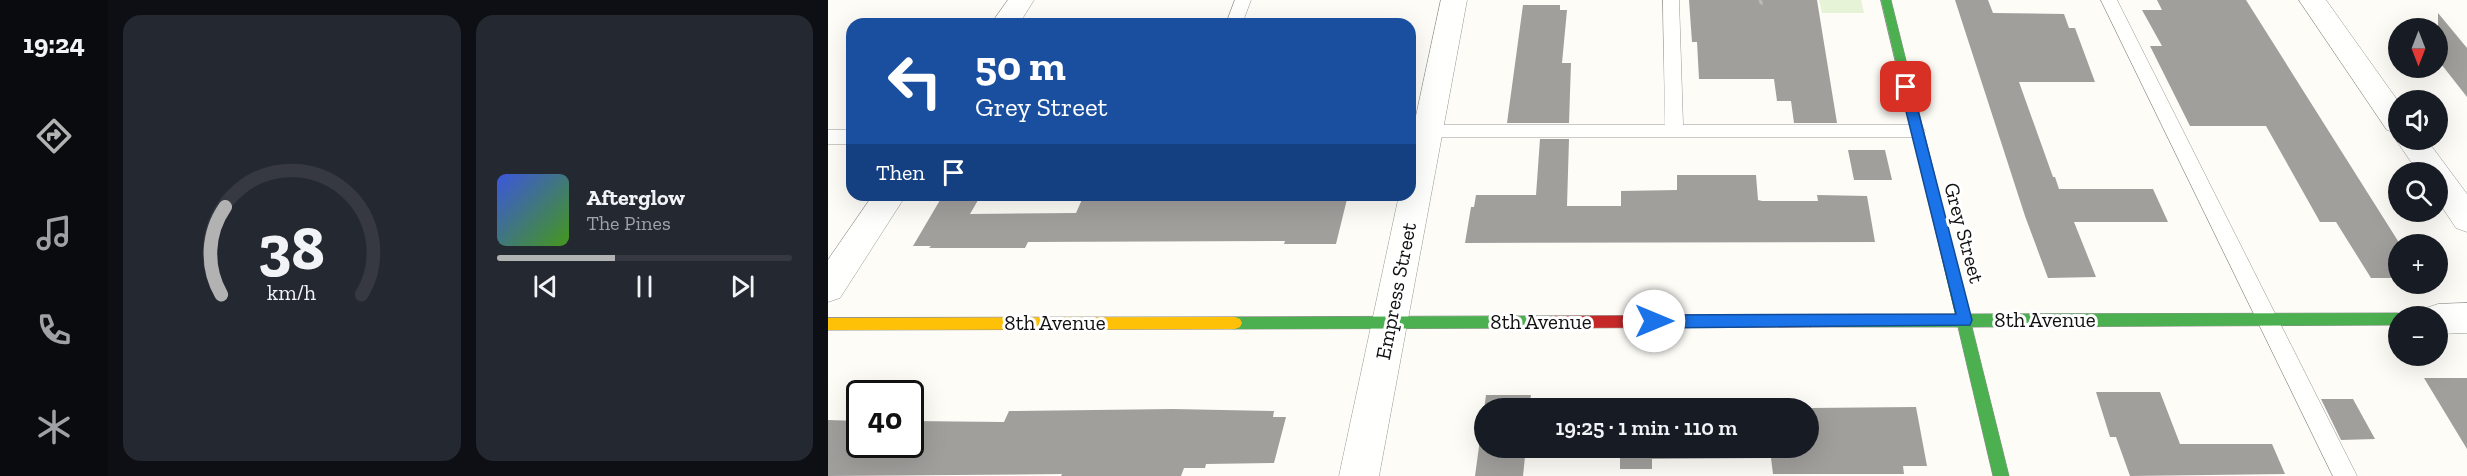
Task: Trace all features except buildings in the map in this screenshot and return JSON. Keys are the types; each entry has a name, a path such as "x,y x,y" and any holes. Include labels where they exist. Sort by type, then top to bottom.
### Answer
{"street":[{"path":"1009,18 1021,0"},
{"name":"Empress Street","path":"1416,152 1419,132 1454,0"},
{"name":"Grey Street","path":"1886,0 2001,476"},
{"path":"2312,0 2388,108"},
{"path":"2448,191 2467,219"},
{"path":"828,288 886,201"},
{"name":"Empress Street","path":"1359,476 1391,322 1409,201"},
{"path":"2448,319 2467,318"},
{"name":"8th Avenue","path":"828,324 2388,319"}],"lane":[{"path":"1236,18 1243,0"},
{"path":"1671,0 1674,130"},
{"path":"2109,0 2345,476"},
{"path":"1419,132 1916,131"},
{"path":"828,137 846,137"}],"path":[{"path":"1760,0 1761,3 1765,3"}],"green space":[{"path":"1819,0 1861,0 1864,13 1822,13"}],"traffic: fast":[{"path":"1886,0 2001,476"},
{"path":"1810,321 2388,319"},
{"path":"1235,323 1555,322"}],"traffic: slow":[{"path":"828,324 1235,323"}],"traffic: jam":[{"path":"1555,322 1810,321"}],"route":[{"path":"1654,321 1965,320 1906,87"}]}
